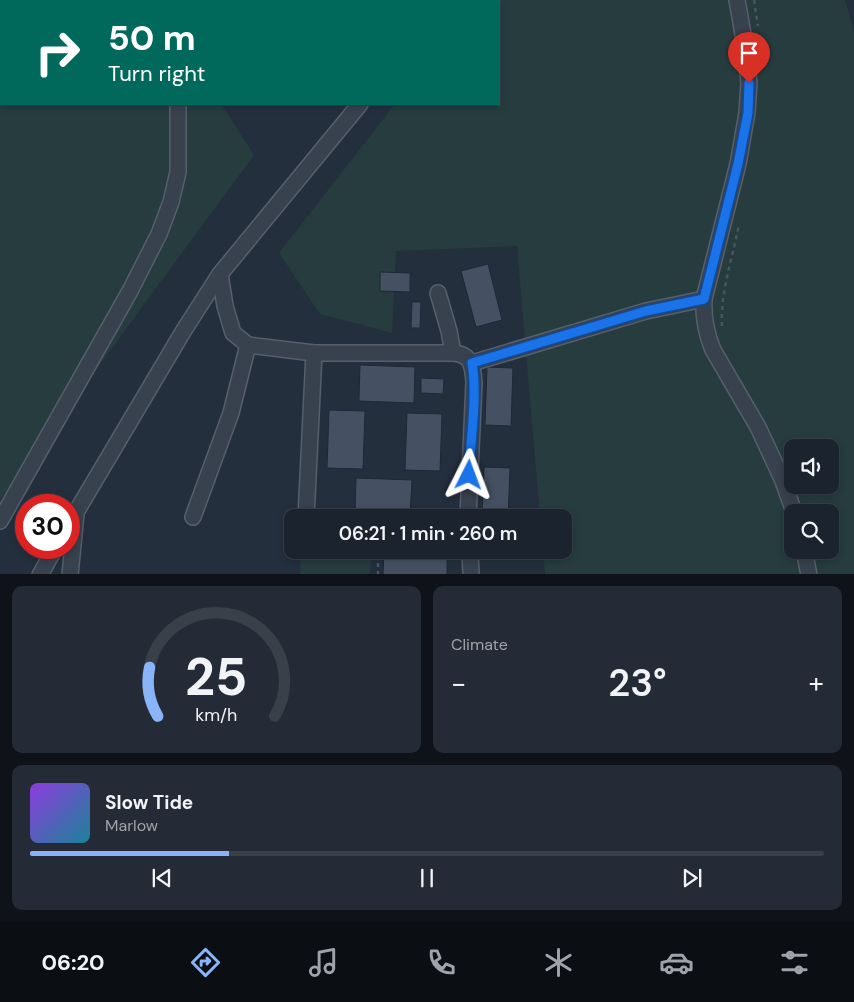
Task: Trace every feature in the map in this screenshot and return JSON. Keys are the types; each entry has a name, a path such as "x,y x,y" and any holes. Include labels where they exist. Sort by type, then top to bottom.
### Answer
{"street":[{"path":"737,0 749,83 748,113 738,164 704,299 703,315 708,338 758,427 783,481 791,504"},
{"path":"0,521 125,299 159,234 171,202 178,172 178,105"},
{"path":"80,505 184,330 220,274 359,105"},
{"path":"220,274 225,306 233,333 248,345 314,353 453,353 464,355 472,363 473,372 468,509"},
{"path":"438,293 453,353"},
{"path":"472,363 646,311 704,299"},
{"path":"193,516 231,413 248,345"},
{"path":"306,509 314,353"},
{"path":"40,574 49,559"},
{"path":"70,574 71,559"},
{"path":"470,559 471,574"},
{"path":"806,559 809,574"}],"path":[{"path":"754,0 758,31"},
{"path":"723,334 721,313 740,221"},
{"path":"378,559 378,574"}],"green space":[{"path":"500,0 845,0 854,31 854,574 545,574 544,559 572,559 572,509 539,509 517,246 396,251 392,333 320,314 279,253 394,105 500,105"},
{"path":"0,105 222,105 254,155 0,500"},
{"path":"301,559 371,559 370,574 300,574"}],"building":[{"path":"488,264 502,320 476,327 461,271"},
{"path":"380,272 410,273 410,292 380,291"},
{"path":"412,302 421,302 420,328 411,328"},
{"path":"360,365 415,367 414,403 359,401"},
{"path":"487,367 513,368 511,426 485,425"},
{"path":"421,378 444,379 443,394 421,393"},
{"path":"329,410 365,411 363,469 327,468"},
{"path":"407,413 442,414 440,471 405,470"},
{"path":"484,467 510,468 508,509 482,509"},
{"path":"356,478 412,480 410,509 355,509"},
{"path":"384,559 447,559 447,574 383,574"}],"route":[{"path":"469,475 473,406 472,363 646,311 704,299 738,164 748,113 749,83"}]}
